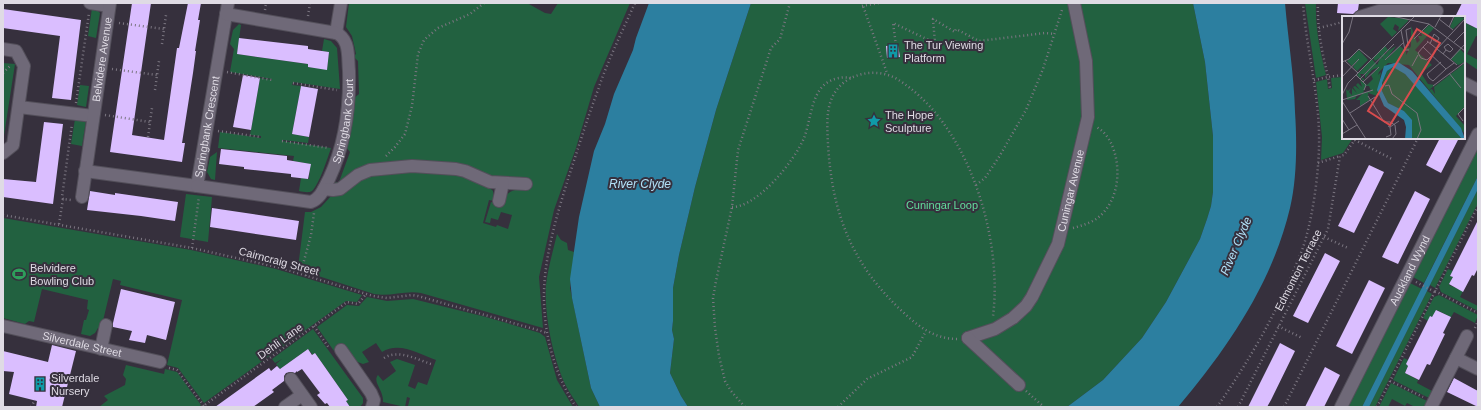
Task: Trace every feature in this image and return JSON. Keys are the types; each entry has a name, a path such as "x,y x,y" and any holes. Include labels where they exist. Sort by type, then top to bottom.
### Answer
{"street":[{"path":"90,3 109,4"},
{"path":"227,8 336,33 341,3"},
{"name":"Belvidere Avenue","path":"82,197 109,4"},
{"name":"Cuningar Avenue","path":"968,338 991,330 1013,318 1026,306 1056,251 1088,111 1086,61 1069,5"},
{"path":"1362,16 1379,7 1438,10"},
{"name":"Springbank Crescent","path":"85,171 199,186 227,8"},
{"name":"Springbank Court","path":"314,201 324,189 340,149 346,128 348,65 346,44 344,38 336,33"},
{"path":"3,49 16,51 24,66 13,145 3,153"},
{"path":"1465,84 1478,90"},
{"name":"Belvidere Avenue","path":"19,107 94,115"},
{"name":"Auckland Wynd","path":"1341,407 1478,134"},
{"path":"324,189 340,189 358,175 366,171 412,166 461,170 490,182 526,184"},
{"path":"499,201 503,183"},
{"path":"199,186 306,202 314,201"},
{"path":"101,348 106,325"},
{"name":"Silverdale Street","path":"3,326 160,362"},
{"path":"1432,405 1467,336"},
{"path":"968,338 1019,385"},
{"path":"341,350 371,393 374,400 372,407"},
{"path":"1456,358 1478,368"},
{"path":"292,379 311,407"},
{"path":"285,407 302,395"}],"path":[{"path":"366,171 382,160 405,134 412,106 418,54 424,40 438,28 470,14 484,3"},
{"path":"576,407 561,381 548,332 544,293 545,278 559,210 598,88 635,3"},
{"path":"745,407 731,391 725,381 719,356 713,298 732,207 738,150 771,48 780,39 790,3"},
{"path":"879,3 862,4 871,25 879,54 887,74"},
{"path":"1217,407 1257,344 1287,286 1307,233 1318,164 1319,130 1314,80 1307,46 1302,3"},
{"path":"1318,3 1318,28 1330,88"},
{"path":"976,185 985,178 1020,121 1038,82 1055,34 1069,5"},
{"path":"162,44 166,15"},
{"path":"896,45 893,23 935,44 933,19 954,32 956,29 979,41 1055,34"},
{"path":"107,21 164,29"},
{"path":"1318,28 1342,22"},
{"path":"155,90 159,61"},
{"path":"100,68 157,76"},
{"path":"217,70 272,80"},
{"path":"968,338 948,338 936,336 918,326 891,301 868,273 850,242 838,210 831,181 828,116 831,100 834,94 845,82 852,78 871,73 887,74 910,88 935,111 959,147 976,185 988,229 995,275 995,304 991,330"},
{"path":"1314,80 1342,75"},
{"path":"732,207 743,206 754,200 776,179 789,163 804,137 817,96 823,86 836,78 844,76 852,78"},
{"path":"293,83 348,92"},
{"path":"148,137 152,108"},
{"path":"94,115 150,122"},
{"path":"1062,228 1070,229 1081,226 1098,218 1110,204 1116,186 1118,167 1114,149 1099,128 1086,124"},
{"path":"207,130 261,137"},
{"path":"1318,164 1344,155 1356,139 1392,159"},
{"path":"1284,407 1418,139"},
{"path":"282,141 340,149"},
{"name":"Edmonton Terrace","path":"1238,407 1328,229 1340,156"},
{"path":"192,248 199,186"},
{"path":"58,224 63,199 81,202 82,197"},
{"path":"306,276 302,268 311,235 314,201"},
{"path":"1377,407 1478,206"},
{"name":"Cairncraig Street","path":"3,215 192,248 281,268 366,294 387,298 412,295 418,296 548,332"},
{"path":"1324,237 1348,248"},
{"path":"1406,277 1478,313"},
{"name":"Dehli Lane","path":"203,406 347,302 358,304 366,294"},
{"path":"314,326 334,354 341,350"},
{"path":"1278,326 1302,338"},
{"path":"838,407 861,383 873,375 892,368 903,360 912,357 926,331"},
{"path":"384,358 395,354 404,355 431,364"},
{"path":"160,362 165,364 165,366 177,370 203,406"},
{"path":"1390,381 1432,405"},
{"path":"1019,385 1044,407"},
{"path":"31,407 35,400"}],"green space":[{"path":"349,3 527,3 545,13 551,14 558,3 630,3 594,87 576,148 554,210 539,277 543,328 421,293 409,292 386,295 374,294 298,268 305,212 311,212 321,207 331,196 362,176 404,168 445,171 463,175 487,185 493,191 494,201 489,200 483,223 496,227 497,225 508,229 512,215 501,212 498,220 491,218 490,223 485,222 491,202 502,205 506,196 514,190 527,190 528,178 490,178 465,167 400,162 361,169 344,185 334,188 332,183 339,182 350,152 346,147 350,131 354,98 359,94 358,61 353,56 356,54 352,36 346,27"},
{"name":"Cuningar Loop","path":"751,3 1193,3 1205,62 1213,136 1213,192 1211,206 1200,239 1166,302 1142,338 1103,380 1067,407 688,407 670,373 674,339 672,330 673,288 695,187 716,110"},
{"path":"1305,3 1316,3 1318,39 1326,75 1316,78"},
{"path":"92,8 96,9 100,13 96,38 88,36"},
{"path":"1465,23 1473,27 1478,27 1478,36 1476,36 1467,54 1478,60 1478,70 1466,62"},
{"path":"239,24 241,25 237,54 308,64 308,67 327,69 329,52 322,51 324,39 331,41 337,48 340,89 293,82 292,85 301,86 292,134 309,137 308,143 282,141 331,148 326,164 315,188 311,192 299,191 301,178 309,179 310,164 293,161 294,156 218,148 220,132 261,138 261,136 250,135 260,78 272,80 230,72 234,49 230,44 233,30"},
{"path":"3,63 15,64 3,142"},
{"path":"1342,77 1342,139 1352,139 1343,153 1321,160 1322,137 1316,82 1327,79 1328,89 1332,88 1331,78"},
{"path":"80,85 89,86 86,107 77,105"},
{"path":"75,119 86,121 82,146 71,144"},
{"path":"1478,148 1478,176 1424,283 1413,277"},
{"path":"217,152 215,180 211,179 207,172 210,157"},
{"path":"1478,189 1478,203 1435,288 1430,285"},
{"path":"186,194 212,197 208,242 180,237"},
{"path":"3,218 191,250 276,269 362,295 357,302 346,301 204,403 178,368 167,365 182,300 120,285 121,281 113,279 101,329 98,328 95,333 90,336 81,334 84,320 86,320 89,310 87,309 88,300 42,289 34,322 29,321 25,324 3,318"},
{"path":"557,234 561,240 567,243 568,250 574,252 570,288 591,388 600,407 579,407 566,386 553,350 546,310 546,285"},
{"path":"1448,269 1453,271 1450,276 1453,277 1449,285 1463,291 1460,297 1478,306 1478,311 1441,292 1439,287"},
{"path":"1410,283 1422,289 1362,407 1348,407"},
{"path":"1427,291 1432,294 1375,407 1369,407"},
{"path":"1439,295 1478,315 1475,323 1454,312 1451,317 1437,310 1428,321 1423,318 1434,297"},
{"path":"367,297 387,301 413,299 486,317 540,333 545,337 557,380 573,407 412,407 408,406 410,398 407,397 405,407 383,402 382,394 376,380 378,375 383,381 396,371 390,362 397,359 415,365 408,386 415,389 418,382 427,385 436,360 402,348 389,349 382,352 376,343 362,352 369,362 363,364 355,361 344,346 334,351 317,327 347,305 359,306"},
{"path":"313,329 363,398 363,403 360,407 350,407 346,401 348,400 315,353 313,355 308,349 280,369 276,364 282,359 275,363 272,359"},
{"path":"1404,358 1408,360 1408,366 1405,373 1418,380 1417,383 1432,391 1429,398 1393,380"},
{"path":"126,365 164,374 165,369 177,372 201,405 199,407 99,407 108,400 104,396 125,385 126,379 123,375"},
{"path":"1391,383 1427,401 1424,407 1415,407 1407,403 1405,406 1392,399 1388,407 1379,407"}],"water":[{"name":"River Clyde","path":"649,3 751,3 716,110 695,187 673,288 672,330 674,339 670,373 688,407 600,407 591,388 572,298 570,279 579,217 594,151 605,124 614,94 633,50"},
{"name":"River Clyde","path":"1193,3 1285,3 1293,84 1296,148 1292,197 1282,236 1260,289 1246,314 1214,362 1178,407 1067,407 1103,380 1142,338 1166,302 1200,239 1207,219 1213,192 1213,136 1205,62"},
{"path":"1478,176 1478,189 1369,407 1362,407"}],"building":[{"path":"132,3 151,3 132,135 164,140 177,48 179,48 188,3 201,3 198,20 200,20 196,51 182,143 185,143 182,162 110,152"},
{"path":"1338,3 1359,3 1358,10 1353,14 1337,13"},
{"path":"1462,3 1478,3 1478,29 1465,22 1465,16 1456,16"},
{"path":"3,9 81,20 71,100 52,98 60,36 3,28"},
{"path":"239,38 308,46 308,49 329,52 327,70 308,67 308,64 237,54"},
{"name":"The Tur Viewing Platform","path":"898,45 900,57 887,58 886,46"},
{"path":"243,75 260,78 251,130 233,127"},
{"path":"301,86 318,89 309,137 292,134"},
{"path":"44,122 63,124 53,204 3,197 3,179 36,182"},
{"path":"1439,139 1458,139 1441,173 1426,165"},
{"path":"221,149 287,156 287,160 311,164 308,179 291,177 291,174 244,169 244,167 219,164"},
{"path":"1369,165 1384,172 1354,233 1338,226"},
{"path":"90,191 178,202 175,221 87,210"},
{"path":"1415,191 1430,199 1398,264 1382,257"},
{"path":"212,208 299,221 296,240 210,227"},
{"path":"1478,220 1478,268 1474,276 1472,275 1463,292 1449,284 1453,277 1450,276"},
{"path":"1325,253 1340,261 1308,323 1293,316"},
{"path":"1369,280 1385,288 1352,354 1336,346"},
{"path":"121,289 175,302 166,340 147,335 145,343 129,340 132,331 113,327"},
{"path":"1436,310 1451,317 1443,333 1445,334 1430,365 1427,364 1419,380 1405,373 1408,366 1406,364 1430,316 1432,317"},
{"path":"1280,343 1295,351 1271,400 1267,407 1248,407"},
{"name":"Silverdale Nursery","path":"52,345 76,351 62,407 36,407 37,401 9,394 14,372 3,371 3,351 48,362"},
{"path":"308,349 312,355 315,353 348,400 346,401 350,407 330,407 327,403 325,404 317,395 320,393 302,369 295,373 286,373 284,376 284,381 272,390 274,392 253,407 215,407 269,368 271,371 277,366 280,369"},
{"path":"1325,367 1340,375 1324,407 1305,407"},
{"path":"1454,378 1478,391 1478,407 1447,392"}],"place":[{"name":"The Tur Viewing Platform","path":"893,51"},
{"name":"The Hope Sculpture","path":"874,121"},
{"name":"Belvidere Bowling Club","path":"19,274"},
{"name":"Silverdale Nursery","path":"40,384"}]}
